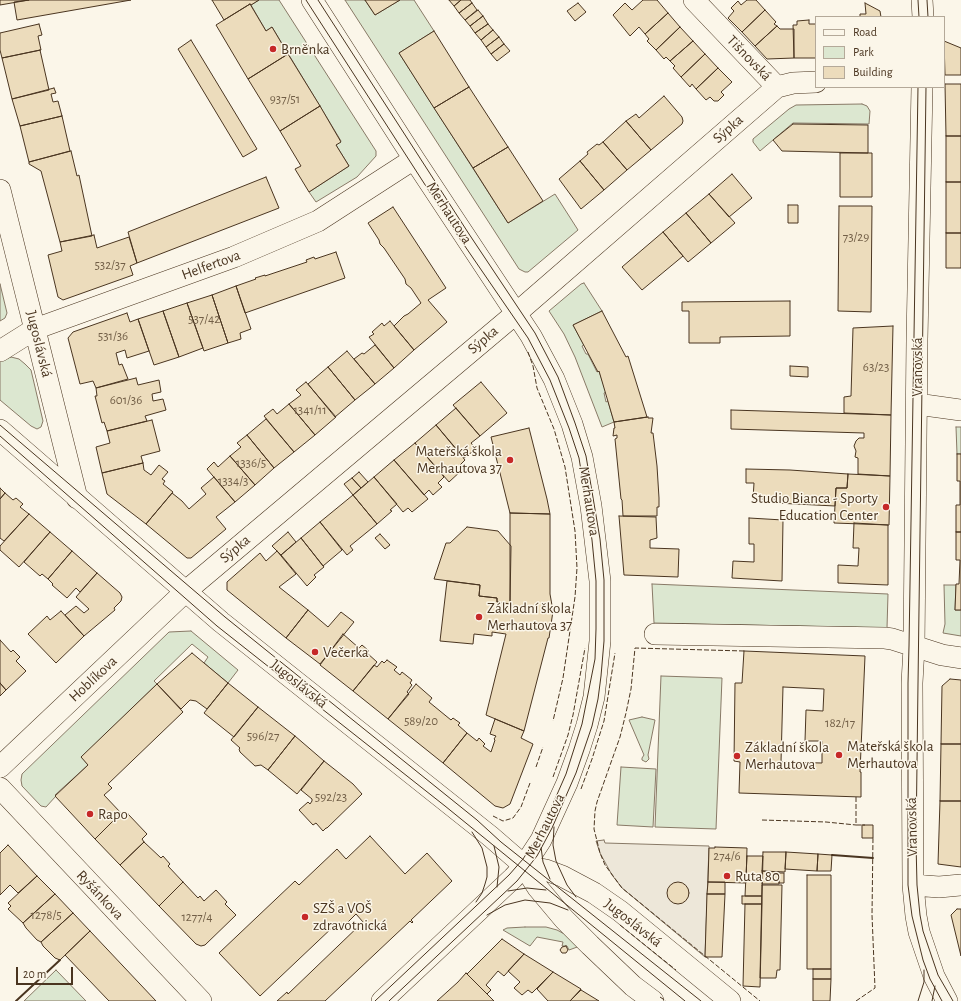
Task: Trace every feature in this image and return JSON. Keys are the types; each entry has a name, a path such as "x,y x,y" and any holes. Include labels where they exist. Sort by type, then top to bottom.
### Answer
{"street":[{"name":"Merhautova","path":"312,0 414,159 531,336 554,378 572,424 582,457 596,539 600,597 600,641 594,697 587,724 567,783 550,823 524,866 513,878 382,1001"},
{"name":"Tišnovská","path":"694,0 777,87 793,83 815,82"},
{"path":"922,0 923,16"},
{"name":"Sýpka","path":"186,591 516,313 777,87"},
{"name":"Vranovská","path":"922,88 914,647 912,683 913,885 919,932 934,976 947,1001"},
{"name":"Helfertova","path":"0,351 35,329 234,257 318,221 414,159"},
{"name":"Jugoslávská","path":"0,190 77,498"},
{"path":"917,404 961,410"},
{"name":"Jugoslávská","path":"0,430 226,626 490,836 524,866 538,888 564,919 634,986 653,1001"},
{"name":"Hoblíkova","path":"0,767 186,591"},
{"path":"655,634 885,638 942,655 961,658"},
{"name":"Ryšánkova","path":"0,788 201,1001"},
{"name":"Jugoslávská","path":"524,866 546,870 562,876 594,893 620,911 730,1001"},
{"path":"913,885 939,887 961,885"}],"green space":[{"path":"259,0 279,0 376,151 376,156 357,177 316,202 309,192 349,166 336,145 341,141 272,27 266,31 251,5"},
{"path":"345,0 365,0 375,15 400,0 414,0 434,31 399,53 508,223 555,194 578,230 528,272 519,269"},
{"path":"862,104 867,106 870,111 869,124 793,123 760,151 753,142 753,139 789,109 796,105"},
{"path":"584,283 602,311 573,325 584,345 582,346 586,354 588,354 597,372 599,371 606,392 604,393 606,402 608,401 614,422 602,427 575,357 564,334 549,311"},
{"path":"0,284 7,313 5,318 0,321"},
{"path":"11,357 19,359 31,370 43,421 41,427 37,429 31,426 0,400 0,361"},
{"path":"956,427 961,427 961,454 957,454"},
{"path":"652,584 888,594 887,628 654,623"},
{"path":"944,585 956,585 955,610 961,610 961,636 943,633 945,624"},
{"path":"191,631 238,670 228,683 204,663 208,657 192,644 154,681 157,684 82,757 88,765 55,795 56,796 46,807 41,806 22,786 22,774 169,632"},
{"path":"661,676 722,678 716,829 655,827"},
{"path":"642,717 655,720 648,755 649,759 646,762 642,760 644,755 629,720"},
{"path":"621,767 656,769 653,827 617,825"},
{"path":"546,927 557,930 570,937 580,946 569,950 567,946 562,946 563,942 537,937 530,946 503,930 507,928"},
{"path":"56,970 86,1001 24,1001"}],"shaded area":[{"path":"604,840 605,843 709,846 705,957 622,888 612,875 600,853 596,841"}],"building":[{"path":"0,0 29,0 0,5"},
{"path":"29,0 131,0 17,20 14,2"},
{"path":"212,0 259,0 224,20"},
{"path":"365,0 400,0 375,15"},
{"path":"449,0 461,0 454,6"},
{"path":"461,0 470,0 472,3 459,13 454,6"},
{"path":"643,0 657,0 668,13 645,34 639,27 630,36 613,15 625,3 632,10"},
{"path":"747,0 756,0 765,10 742,32 728,18 734,11 731,8 738,1 741,5"},
{"path":"472,3 477,10 465,20 459,13"},
{"path":"578,3 586,12 575,21 567,11"},
{"path":"865,3 880,11 881,16 860,16 860,14 866,14"},
{"path":"250,4 266,31 272,27 288,54 248,79 216,25"},
{"path":"478,10 483,16 470,26 465,20"},
{"path":"765,10 776,22 774,24 777,26 755,46 742,32"},
{"path":"668,13 680,27 656,50 647,41 649,39 645,34"},
{"path":"483,16 488,24 475,33 470,26"},
{"path":"809,20 809,24 815,24 815,58 794,58 793,25 797,25 797,21"},
{"path":"39,24 42,35 38,36 41,50 2,58 0,50 0,33"},
{"path":"488,24 493,30 481,40 475,33"},
{"path":"777,26 780,29 794,29 794,58 767,59 755,46"},
{"path":"680,27 693,41 670,61 666,57 664,59 656,50"},
{"path":"493,30 499,37 486,47 481,40"},
{"path":"434,31 469,87 434,108 399,53"},
{"path":"499,37 504,44 491,54 486,47"},
{"path":"191,40 257,149 243,157 178,49"},
{"path":"693,41 705,54 681,77 673,68 675,66 670,61"},
{"path":"945,41 961,48 961,75 945,75"},
{"path":"504,44 510,51 497,61 491,54"},
{"path":"40,50 49,90 12,99 2,58"},
{"path":"288,54 320,106 280,131 248,79"},
{"path":"705,54 718,68 696,89 692,84 690,87 681,77"},
{"path":"718,68 732,82 721,92 724,95 718,101 714,101 710,97 706,100 696,89"},
{"path":"945,84 961,84 961,136 946,136"},
{"path":"469,87 508,147 473,168 434,108"},
{"path":"54,88 56,93 51,94 53,102 58,101 62,116 20,126 12,99"},
{"path":"664,96 682,117 683,121 682,124 651,150 626,121 636,114 639,118"},
{"path":"320,106 341,142 336,145 349,166 309,192 295,169 301,166 280,131"},
{"path":"62,116 70,151 29,162 20,126"},
{"path":"626,121 651,150 627,170 603,142"},
{"path":"793,124 868,125 868,153 782,151 773,140"},
{"path":"946,136 961,136 961,182 946,182"},
{"path":"603,142 627,170 604,190 580,161 588,154 587,152 597,144 599,145"},
{"path":"508,147 543,201 508,223 473,168"},
{"path":"71,151 77,176 79,175 92,236 60,242 41,171 29,164 29,162"},
{"path":"840,153 872,153 872,197 840,197"},
{"path":"580,161 604,190 581,209 559,179"},
{"path":"732,174 752,198 729,217 709,194"},
{"path":"266,177 279,208 137,263 128,232"},
{"path":"946,182 961,182 961,233 946,233"},
{"path":"709,194 735,223 711,243 686,213"},
{"path":"788,205 798,205 798,223 788,223"},
{"path":"839,206 872,206 871,312 838,311"},
{"path":"393,207 446,288 428,300 447,322 414,350 394,326 421,303 411,288 406,284 405,279 380,244 368,223"},
{"path":"686,213 711,243 688,262 663,232"},
{"path":"663,232 683,256 642,290 622,267"},
{"path":"946,233 961,233 961,268 946,268"},
{"path":"94,235 97,248 129,237 137,263 130,266 133,275 63,300 58,297 48,255 62,251 60,242"},
{"path":"336,252 345,278 245,313 236,286 256,279 255,278 307,262 306,260 314,257 315,259"},
{"path":"236,286 251,329 240,333 241,339 228,343 212,295"},
{"path":"212,295 228,343 204,351 187,303"},
{"path":"790,301 790,336 720,337 720,343 689,343 689,311 682,311 682,302"},
{"path":"187,303 203,348 179,357 163,311"},
{"path":"163,311 179,357 154,365 138,319"},
{"path":"602,311 626,357 628,356 647,417 614,422 599,371 598,372 573,325"},
{"path":"127,313 130,322 138,319 149,351 127,358 125,350 116,353 119,365 122,364 128,379 96,388 93,381 80,384 68,338 73,332"},
{"path":"390,321 414,350 394,368 369,337 374,334 372,332 382,323 384,326"},
{"path":"893,326 891,415 844,413 844,397 851,396 853,328"},
{"path":"375,345 394,368 375,384 354,359 362,353 364,354"},
{"path":"347,351 375,384 355,400 328,367"},
{"path":"790,366 808,367 808,377 790,376"},
{"path":"328,367 355,400 335,417 308,384"},
{"path":"136,378 138,385 159,380 161,392 152,394 153,401 163,399 166,410 145,416 147,421 107,431 104,422 102,423 95,396 97,396 96,388"},
{"path":"306,382 336,417 315,435 289,404 301,395 296,390"},
{"path":"481,382 507,413 480,436 453,405"},
{"path":"289,404 315,435 294,452 264,416 273,409 277,414"},
{"path":"456,408 480,436 471,443 476,449 464,458 436,425"},
{"path":"731,410 891,415 890,476 858,474 858,458 855,457 856,451 854,446 859,438 864,438 864,433 731,429"},
{"path":"648,417 653,418 651,433 653,433 659,498 657,516 623,516 615,439 617,438 617,435 613,436 615,428 614,422"},
{"path":"266,419 294,452 274,468 247,435"},
{"path":"152,420 160,451 141,456 143,463 102,473 96,447 110,443 107,431"},
{"path":"436,425 465,460 460,465 463,469 449,482 415,443"},
{"name":"Mateřská škola Merhautova 37","path":"529,428 550,514 510,513 491,437"},
{"path":"247,435 274,468 255,485 230,456 241,447 237,443"},
{"path":"415,443 444,477 438,483 442,487 433,495 429,490 424,495 394,460"},
{"path":"957,454 961,454 961,532 956,532 956,505 960,505 960,481 957,481"},
{"path":"230,456 255,485 235,502 207,469 214,462 218,467"},
{"path":"394,460 428,499 412,512 408,508 403,512 374,477"},
{"path":"143,463 144,470 151,475 159,465 168,472 162,479 165,481 163,484 173,492 146,524 107,494 102,473"},
{"path":"746,469 848,474 847,488 836,488 835,506 776,503 775,499 753,499 754,483 746,483"},
{"path":"359,472 368,482 361,488 352,478"},
{"path":"848,474 890,476 889,525 834,523 836,488 847,488"},
{"path":"214,477 235,502 216,517 226,529 191,558 187,558 146,524 172,493 189,509 206,494 201,488"},
{"path":"374,477 397,504 390,510 392,511 377,524 353,495"},
{"path":"352,478 361,488 353,495 344,484"},
{"path":"0,488 5,493 0,499"},
{"path":"5,493 13,500 16,498 23,504 20,507 29,514 4,541 0,538 0,499"},
{"path":"353,495 377,524 350,546 353,550 347,555 320,522"},
{"path":"510,513 550,514 550,594 553,611 549,638 524,731 486,715 506,634 492,632 492,636 474,634 473,644 440,641 447,581 480,585 479,596 497,598 497,602 510,604"},
{"path":"29,514 50,532 19,567 0,550 0,546"},
{"path":"619,516 656,517 657,538 650,540 650,548 679,549 678,577 624,575"},
{"path":"749,518 783,520 782,581 732,578 733,561 754,562 754,544 749,544"},
{"path":"320,522 342,550 323,566 301,538"},
{"path":"854,523 888,525 888,585 838,583 838,565 858,566 859,548 853,548"},
{"path":"467,527 498,531 511,546 510,604 497,602 497,598 479,596 480,585 434,579 446,543 450,543"},
{"path":"50,532 72,551 48,579 42,574 40,576 24,562"},
{"path":"288,532 296,542 281,555 272,546"},
{"path":"956,532 961,532 961,610 955,610 956,584 959,584 960,560 956,560"},
{"path":"380,534 390,545 385,549 375,538"},
{"path":"301,538 324,567 314,575 316,577 307,586 281,555"},
{"path":"72,551 97,573 80,592 76,588 67,598 52,585 53,584 48,579"},
{"path":"277,551 296,574 279,587 308,610 286,638 227,590 227,582 260,553 266,561"},
{"path":"97,573 120,593 122,597 121,601 114,608 115,610 84,636 65,615 76,606 84,613 89,609 76,597"},
{"path":"308,610 328,627 341,612 354,622 320,664 286,638"},
{"path":"61,611 84,636 56,663 28,634 47,616 50,620"},
{"path":"343,634 359,648 362,645 369,651 367,653 377,662 353,691 320,665"},
{"path":"0,640 11,652 13,650 20,657 16,661 26,671 6,690 0,683"},
{"path":"744,651 865,656 860,772 861,797 739,793 740,762 734,761 735,683 742,683","holes":["783,687 824,689 823,711 806,710 805,741 822,741 822,763 781,762"]},
{"path":"192,653 228,683 207,709 196,701 190,700 181,709 157,684"},
{"path":"387,660 397,667 394,670 400,675 402,672 412,680 410,683 412,685 407,692 409,694 388,719 353,691 374,665 377,667 382,661 384,663"},
{"path":"950,679 961,680 961,744 941,744 942,686"},
{"path":"0,683 6,690 0,696"},
{"path":"228,683 258,707 234,737 204,713"},
{"path":"157,684 183,712 108,784 112,788 104,795 121,813 95,839 55,796 88,765 81,757"},
{"path":"416,684 432,698 429,702 451,720 453,718 460,723 458,725 467,733 443,763 388,719"},
{"path":"258,707 295,736 268,770 261,765 255,766 240,752 240,748 231,740"},
{"path":"495,719 524,731 521,738 533,744 510,804 503,808 495,806 443,763 467,733 477,741 479,738 485,744 483,746 491,752 496,736 490,734"},
{"path":"295,736 324,761 297,794 268,770"},
{"path":"941,744 961,744 961,801 940,801"},
{"path":"324,761 353,784 362,794 323,831 316,823 313,825 299,810 308,802 310,804 312,801 312,799 301,790"},
{"path":"940,801 961,801 961,867 938,864"},
{"path":"128,814 147,834 142,839 144,842 120,865 95,839 119,815 123,819"},
{"path":"862,825 873,825 873,838 862,838"},
{"name":"SZŠ a VOŠ zdravotnická","path":"370,836 405,874 427,853 452,881 411,920 413,922 412,923 410,921 325,1001 277,1001 287,992 288,994 363,922 356,914 344,926 340,927 335,925 260,996 219,953 295,881 299,885 337,849 346,859"},
{"path":"144,842 161,858 163,856 170,864 168,866 183,882 159,906 120,865"},
{"path":"8,845 37,876 18,893 10,885 0,895 0,853"},
{"path":"709,848 747,848 746,883 708,882"},
{"path":"763,852 786,852 785,872 762,871"},
{"path":"786,852 818,854 817,871 785,869"},
{"path":"818,854 832,855 831,871 817,871"},
{"path":"747,856 763,856 762,896 745,896"},
{"path":"762,871 779,872 779,884 762,884"},
{"path":"779,873 784,873 784,883 779,883"},
{"path":"807,875 831,875 831,969 807,969"},
{"path":"37,876 55,894 23,923 8,909 11,906 8,903"},
{"path":"183,882 198,898 200,896 204,901 216,890 227,902 225,904 236,915 205,945 201,946 196,944 159,906"},
{"path":"678,882 686,885 689,893 686,901 678,904 670,901 667,893 670,885"},
{"path":"708,882 725,882 725,894 707,894"},
{"path":"762,885 782,885 780,970 777,970 776,978 760,978"},
{"path":"55,894 73,913 41,942 37,940 23,923"},
{"path":"707,894 725,894 722,957 705,957"},
{"path":"742,896 762,896 762,904 742,904"},
{"path":"745,904 762,904 760,987 743,986"},
{"path":"957,909 961,909 961,956 951,915"},
{"path":"73,913 90,931 60,960 55,958 41,942"},
{"path":"90,931 156,1001 109,1001 65,955"},
{"path":"502,939 524,954 504,976 498,971 486,985 491,990 487,994 467,974"},
{"path":"566,946 568,950 566,953 562,953 560,950 562,947"},
{"path":"524,954 553,972 532,993 528,990 522,995 514,988 520,982 508,971"},
{"path":"813,969 831,969 831,979 813,979"},
{"path":"553,972 581,989 570,1001 548,1001 537,989"},
{"path":"466,973 494,1001 437,1001 458,982"},
{"path":"813,979 831,979 830,1001 813,1001"},
{"path":"581,990 599,1001 570,1001"}],"tram line":[{"path":"306,0 460,239 528,338 550,380 579,458 592,540 596,581 595,659 582,724 566,774 536,839 523,859 509,875 375,1001"},
{"path":"318,0 469,234 535,333 558,377 586,456 600,539 604,580 604,641 598,699 592,726 576,773 552,828 537,856 517,881 389,1001"},
{"path":"918,0 919,16"},
{"path":"927,0 928,16"},
{"path":"918,88 908,683 908,885 912,916 923,960 930,979 942,1001"},
{"path":"926,88 916,843 917,885 923,931 938,975 953,1001"},
{"path":"0,425 225,617 477,820 501,842 701,1001"},
{"path":"0,436 217,626 445,806 685,1001"},
{"path":"554,827 553,845 556,861 567,885 576,897"},
{"path":"472,832 482,848 487,867 485,884 482,893 476,902"},
{"path":"494,846 499,867 497,887"},
{"path":"541,847 543,862 550,879"},
{"path":"508,891 527,888 546,890"},
{"path":"487,915 505,905 525,900 550,903 568,910"},
{"path":"918,1001 924,982 924,970"},
{"path":"932,1001 935,986"}],"fence":[{"path":"528,352 533,366 537,388 554,429 565,467 575,531 577,568 575,597 563,678 553,721"},
{"path":"553,777 568,735 573,715 585,648"},
{"path":"744,651 635,648 631,689 626,713 620,737 597,802 594,829 600,853 605,865 622,888 760,1001"},
{"path":"581,789 604,721 615,653"},
{"path":"536,767 543,747"},
{"path":"493,816 503,821 513,818 521,807 530,783"},
{"path":"856,797 856,825 865,825"},
{"path":"762,820 826,822 856,825"},
{"path":"856,1001 875,988 872,915 873,837"},
{"path":"620,925 676,970"},
{"path":"660,997 666,1001"}],"wall":[{"path":"832,855 873,858"},
{"path":"16,1001 60,960"}],"place":[{"name":"Brněnka","path":"273,49"},
{"name":"Mateřská škola Merhautova 37","path":"510,460"},
{"name":"Studio Bianca - Sporty Education Center","path":"886,507"},
{"name":"Základní škola Merhautova 37","path":"479,617"},
{"name":"Večerka","path":"315,652"},
{"name":"Mateřská škola Merhautova","path":"839,755"},
{"name":"Základní škola Merhautova","path":"737,756"},
{"name":"Rapo","path":"90,814"},
{"name":"Ruta 80","path":"727,876"},
{"name":"SZŠ a VOŠ zdravotnická","path":"305,917"}]}
